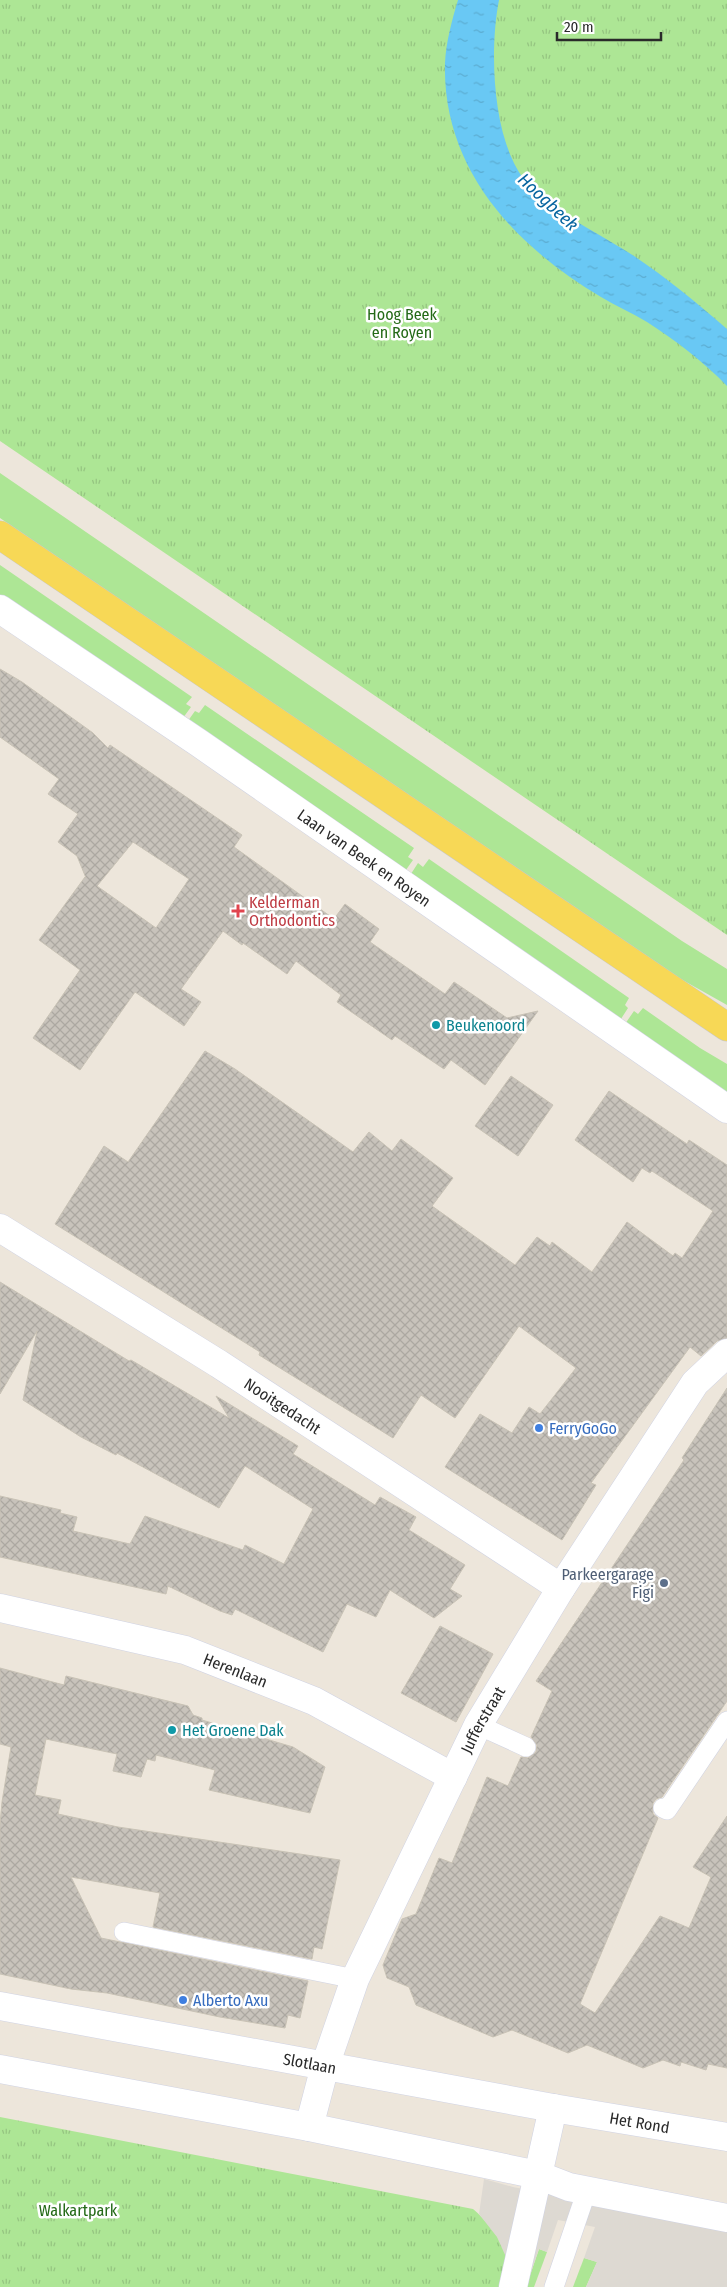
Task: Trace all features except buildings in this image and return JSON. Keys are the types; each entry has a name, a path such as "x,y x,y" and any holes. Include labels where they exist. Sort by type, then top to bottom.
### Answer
{"main road":[{"path":"0,535 727,1027"}],"street":[{"name":"Laan van Beek en Royen","path":"0,608 215,754 727,1108"},
{"name":"Nooitgedacht","path":"0,1228 219,1364 561,1588"},
{"name":"Jufferstraat","path":"308,2127 325,2066 355,1979 478,1725 561,1588 696,1383 727,1353"},
{"name":"Herenlaan","path":"0,1608 185,1650 314,1701 453,1777"},
{"name":"Slotlaan","path":"0,2006 552,2108"},
{"path":"0,2069 308,2127 538,2175 578,2189 727,2218"},
{"name":"Het Rond","path":"552,2108 727,2137"},
{"path":"513,2287 552,2108"}],"lane":[{"path":"663,1808 666,1810 727,1721"},
{"path":"478,1725 526,1747"},
{"path":"124,1932 355,1979"},
{"path":"554,2287 578,2189"}],"green space":[{"name":"Hoog Beek en Royen","path":"0,0 727,0 727,935 0,441"},
{"path":"0,473 682,941 727,969 727,1005 647,960 0,518"},
{"path":"0,565 192,697 186,704 191,707 180,722 0,598"},
{"path":"205,705 414,848 408,857 413,860 403,874 185,725 195,711 199,713"},
{"path":"429,859 629,998 625,1005 628,1008 619,1022 409,877 418,863 423,867"},
{"path":"643,1008 700,1048 727,1064 727,1095 625,1024 634,1011 638,1014"},
{"name":"Walkartpark","path":"0,2117 473,2209 494,2232 503,2246 506,2262 502,2287 0,2287"},
{"path":"539,2249 547,2252 534,2287 526,2287"},
{"path":"584,2258 597,2262 586,2287 573,2287"}],"shaded area":[{"path":"484,2179 513,2187 727,2229 727,2287 586,2287 597,2262 584,2258 595,2227 558,2220 547,2252 539,2249 526,2287 506,2257 497,2237 479,2214"}],"water":[{"path":"458,0 499,0 494,44 496,96 506,145 515,166 527,183 550,204 634,256 693,300 727,329 727,386 699,360 668,336 569,277 540,254 513,228 490,201 470,170 456,137 447,101 445,63 450,31"}],"place":[{"name":"Kelderman Orthodontics","path":"238,911"},
{"name":"Beukenoord","path":"436,1025"},
{"name":"FerryGoGo","path":"539,1428"},
{"name":"Parkeergarage Figi","path":"664,1583"},
{"name":"Het Groene Dak","path":"172,1730"},
{"name":"Alberto Axu","path":"183,2000"}],"water label":[{"name":"Hoogbeek","path":"548,202"}]}
